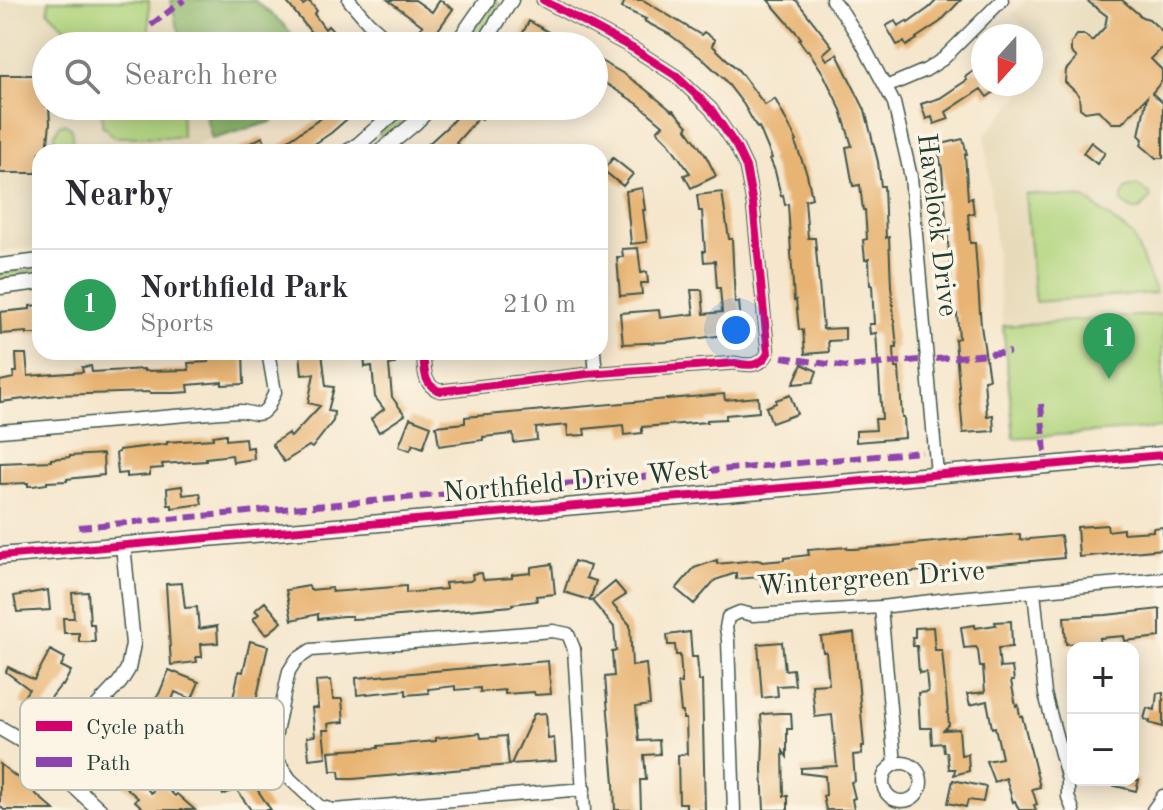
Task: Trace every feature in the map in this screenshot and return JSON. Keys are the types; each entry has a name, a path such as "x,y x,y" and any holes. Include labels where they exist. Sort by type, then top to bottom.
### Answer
{"main road":[{"name":"Northfield Drive West","path":"0,556 1161,455"}],"street":[{"path":"349,0 381,32"},
{"path":"465,32 487,0"},
{"path":"491,32 511,0"},
{"path":"543,0 602,32"},
{"name":"Havelock Drive","path":"832,0 862,43 894,103 911,177 937,474"},
{"path":"886,87 943,59 1002,0"},
{"path":"424,360 426,381 440,391 596,374 735,363 753,365 766,357 768,339 753,204 746,167 736,146 711,109 676,76 608,35"},
{"path":"362,144 387,120"},
{"path":"390,144 418,120"},
{"path":"0,266 32,262"},
{"path":"0,287 32,283"},
{"path":"0,431 221,412 262,413 275,392 269,360"},
{"path":"595,360 596,374"},
{"path":"105,698 128,669 133,644 123,545"},
{"name":"Wintergreen Drive","path":"734,810 728,617 740,612 753,615 881,607 1163,579"},
{"path":"1034,592 1045,694 1073,810"},
{"path":"881,607 895,764"},
{"path":"283,698 289,671 296,660 311,650 553,631 568,634 574,649 584,810"},
{"path":"0,728 20,740"},
{"path":"284,770 319,806 333,810 584,789"},
{"path":"78,790 100,810"},
{"path":"1153,810 1163,796"}],"shaded area":[{"path":"0,0 177,0 185,32 32,32 32,120 207,120 212,139 197,144 32,144 32,247 0,252"},
{"path":"1027,0 1163,0 1163,314 1003,326 985,135 1019,96 1043,96 1043,68 1055,54 1043,43 1043,24 1021,24 1011,15"}],"green space":[{"path":"49,0 149,0 149,32 70,32 48,11"},
{"path":"171,0 254,0 290,32 180,32"},
{"path":"495,1 498,2 482,32 473,32"},
{"path":"102,120 181,120 182,137 114,137 102,125"},
{"path":"207,120 274,120 271,122 212,139"},
{"path":"394,120 405,120 386,138 379,137"},
{"path":"65,124 71,128 70,144 57,144 54,136 59,125"},
{"path":"1136,185 1149,193 1151,198 1140,210 1133,210 1122,203 1126,189"},
{"path":"1025,194 1085,198 1133,236 1156,293 1035,302"},
{"path":"32,270 32,278 0,281 0,273"},
{"path":"1163,314 1163,428 1014,438 1003,326"}],"building":[{"path":"285,0 300,0 303,5 309,1 325,29 328,26 334,32 311,32"},
{"path":"388,0 415,0 432,12 440,0 453,9 437,32 426,32 420,28 423,26"},
{"path":"625,0 643,0 701,35 704,32 715,40 712,45 739,71 765,105 775,99 797,141 807,174 812,198 805,200 808,238 815,238 823,329 845,328 845,340 828,341 829,352 805,354 803,330 799,330 794,301 788,204 785,205 781,196 772,158 759,127 724,79 704,60 669,34 644,21 646,19 622,8"},
{"path":"768,0 796,0 832,46 823,54 827,60 837,54 865,110 881,186 884,186 897,348 894,348 895,368 899,368 905,438 856,442 856,431 876,430 875,419 882,419 876,333 870,334 869,324 874,324 869,259 865,260 863,240 867,239 865,210 860,185 853,186 846,147 852,146 841,110 823,73 799,40 801,38"},
{"path":"937,0 961,0 940,22 917,39 906,46 904,42 897,45 886,26 895,21 898,26 908,23"},
{"path":"1086,0 1122,0 1163,32 1163,47 1151,59 1162,70 1162,81 1152,93 1163,103 1163,158 1156,158 1141,145 1143,139 1139,135 1147,97 1122,123 1112,123 1098,110 1085,112 1080,108 1079,95 1065,82 1066,70 1077,58 1071,52 1071,43 1077,35 1085,35 1092,41 1105,27 1107,16"},
{"path":"529,21 548,32 523,32"},
{"path":"608,65 673,110 688,126 686,128 716,176 691,188 684,175 690,173 657,131 663,125 608,85"},
{"path":"971,73 971,96 946,112 949,119 934,124 932,117 926,119 921,104 940,98 967,80 965,77"},
{"path":"0,75 32,75 32,120 50,120 48,144 32,144 32,173 0,173"},
{"path":"318,120 346,120 314,144 282,144"},
{"path":"453,120 476,120 457,144 428,144"},
{"path":"262,137 266,144 248,144"},
{"path":"963,139 967,154 968,199 972,198 974,214 968,214 970,243 975,243 981,326 989,379 984,380 987,416 993,415 994,431 963,433 955,339 959,338 957,314 954,315 942,169 937,145"},
{"path":"1091,142 1105,153 1097,164 1083,153"},
{"path":"613,158 633,174 623,186 608,174 608,164"},
{"path":"642,188 647,242 631,244 626,191"},
{"path":"722,192 729,239 732,239 735,303 739,302 742,333 623,344 620,313 659,310 660,318 694,314 691,290 702,290 704,314 722,312 715,261 704,262 702,211 699,211 697,195"},
{"path":"638,248 641,273 647,272 648,283 641,283 642,294 620,296 617,257 623,257 622,249"},
{"path":"30,306 32,334 1,334 0,312 30,309"},
{"path":"16,354 26,354 28,376 83,372 82,367 91,366 92,372 189,370 188,363 243,360 244,384 188,385 189,392 56,395 0,402 0,381 14,378 14,372 17,372"},
{"path":"301,360 323,360 326,386 334,387 328,411 334,412 333,421 312,448 309,446 284,462 272,444 288,433 291,437 320,406 308,403 314,374 302,375"},
{"path":"365,360 395,360 395,364 389,365 392,397 405,415 379,432 371,419 384,409 375,397 372,366 365,367"},
{"path":"802,364 817,371 813,382 793,384"},
{"path":"724,394 725,400 758,397 759,412 726,415 726,419 707,422 642,427 642,433 624,435 623,425 584,429 585,435 568,436 567,425 536,428 537,440 514,443 513,434 439,446 436,426 465,423 465,417"},
{"path":"790,395 797,414 772,423 766,407"},
{"path":"410,418 431,426 423,448 413,444 410,450 399,446"},
{"path":"226,434 226,440 245,438 246,448 253,447 254,459 233,462 232,455 206,458 206,461 162,464 163,468 150,469 150,475 127,477 127,473 118,474 116,453 119,450 213,439 213,436"},
{"path":"103,454 104,475 33,486 28,486 28,483 0,484 0,463 51,461 70,456"},
{"path":"182,486 183,495 200,493 202,504 172,508 168,505 167,488"},
{"path":"1107,525 1108,531 1123,529 1123,533 1153,531 1153,528 1163,527 1163,549 1079,557 1077,527"},
{"path":"1020,534 1020,540 1061,536 1064,558 762,586 761,577 736,579 736,573 715,580 694,604 676,589 694,568 717,560 717,564 762,562 809,555 808,550 881,547"},
{"path":"574,561 590,566 586,578 596,581 590,600 564,592"},
{"path":"552,564 555,594 536,596 537,601 512,606 352,619 352,616 343,616 318,619 318,614 292,620 286,590 309,586 310,590 332,588 332,592 406,586 406,593 446,589 445,583 470,581 472,574 482,573 485,580 512,578 512,575 531,573 531,567"},
{"path":"615,582 626,595 612,604 630,625 632,666 646,664 650,705 636,707 639,741 659,740 660,754 644,755 646,780 640,780 641,810 615,810 605,677 614,676 614,627 592,601"},
{"path":"182,583 185,608 197,607 199,629 217,626 218,643 201,644 202,657 196,657 197,662 171,665 166,584"},
{"path":"48,590 50,610 17,612 14,596"},
{"path":"88,592 90,624 94,624 95,642 79,642 79,633 64,633 63,618 74,618 72,593"},
{"path":"265,602 282,622 266,635 253,619 259,614 255,610"},
{"path":"1160,609 1160,637 1125,641 1124,636 1100,638 1100,642 1066,644 1064,617"},
{"path":"1011,621 1012,647 998,648 1000,668 1012,667 1014,681 1011,681 1016,706 1022,716 1040,787 1032,789 1036,810 1019,810 1013,802 1006,778 994,782 986,761 1002,758 995,727 992,728 987,701 970,705 967,694 985,692 983,667 980,667 976,647 964,648 961,627 975,625 975,628"},
{"path":"933,627 935,650 942,650 949,725 944,730 959,729 961,755 968,754 969,771 954,775 955,769 949,769 943,743 932,744 931,728 920,728 918,693 928,692 926,672 919,673 917,646 913,646 912,637 915,637 915,628"},
{"path":"690,632 692,657 697,657 699,681 702,681 705,810 686,810 686,803 679,803 678,755 687,754 686,719 683,719 681,712 678,683 682,683 680,655 676,655 675,645 668,645 667,635"},
{"path":"854,633 864,746 862,754 853,755 855,781 851,782 854,810 826,810 823,796 826,795 825,776 801,773 801,768 837,766 832,715 815,717 812,685 829,684 826,652 823,652 821,637"},
{"path":"250,641 268,646 257,698 233,698 239,671 243,672"},
{"path":"782,642 785,670 793,669 795,685 777,686 778,696 762,698 758,644"},
{"path":"50,650 65,658 61,666 71,671 63,686 51,698 23,698 29,689 6,672 8,667 34,680"},
{"path":"548,661 551,694 505,694 505,690 480,692 480,688 455,690 455,686 428,689 429,693 406,695 406,690 357,695 356,678"},
{"path":"169,670 199,682 192,698 175,692 173,698 155,698"},
{"path":"331,680 333,699 342,699 344,722 328,724 329,730 323,730 326,757 309,759 307,737 315,736 312,708 318,708 316,681"},
{"path":"1157,693 1163,693 1163,727 1144,719 1147,708 1155,710"},
{"path":"546,713 548,739 554,738 556,761 511,764 534,714"},
{"path":"791,713 792,729 787,729 787,757 783,751 784,796 788,796 788,810 764,810 761,716"},
{"path":"480,733 481,738 506,736 509,765 353,779 340,779 339,771 331,771 329,751 378,748"},
{"path":"0,764 20,780 20,790 31,790 54,810 4,810 0,806"},
{"path":"953,780 986,787 983,802 968,800 966,807 948,803"},
{"path":"1115,786 1137,786 1136,791"},
{"path":"129,790 148,790 151,793 154,790 168,790 195,810 145,810 135,801 138,798"},
{"path":"237,790 258,790 271,810 251,810"}],"marked path":[{"path":"151,25 184,0"},
{"path":"936,359 1010,352"},
{"path":"782,357 847,367 919,360"},
{"path":"1041,404 1046,465"},
{"path":"79,527 922,452"}],"cycle path":[{"path":"543,0 602,32"},
{"path":"424,360 427,381 440,391 588,374 754,364 762,361 768,353 753,204 746,167 736,146 711,109 676,76 608,35"},
{"path":"0,556 1163,455"}],"place":[{"name":"Northfield Park","path":"1109,379"}]}
